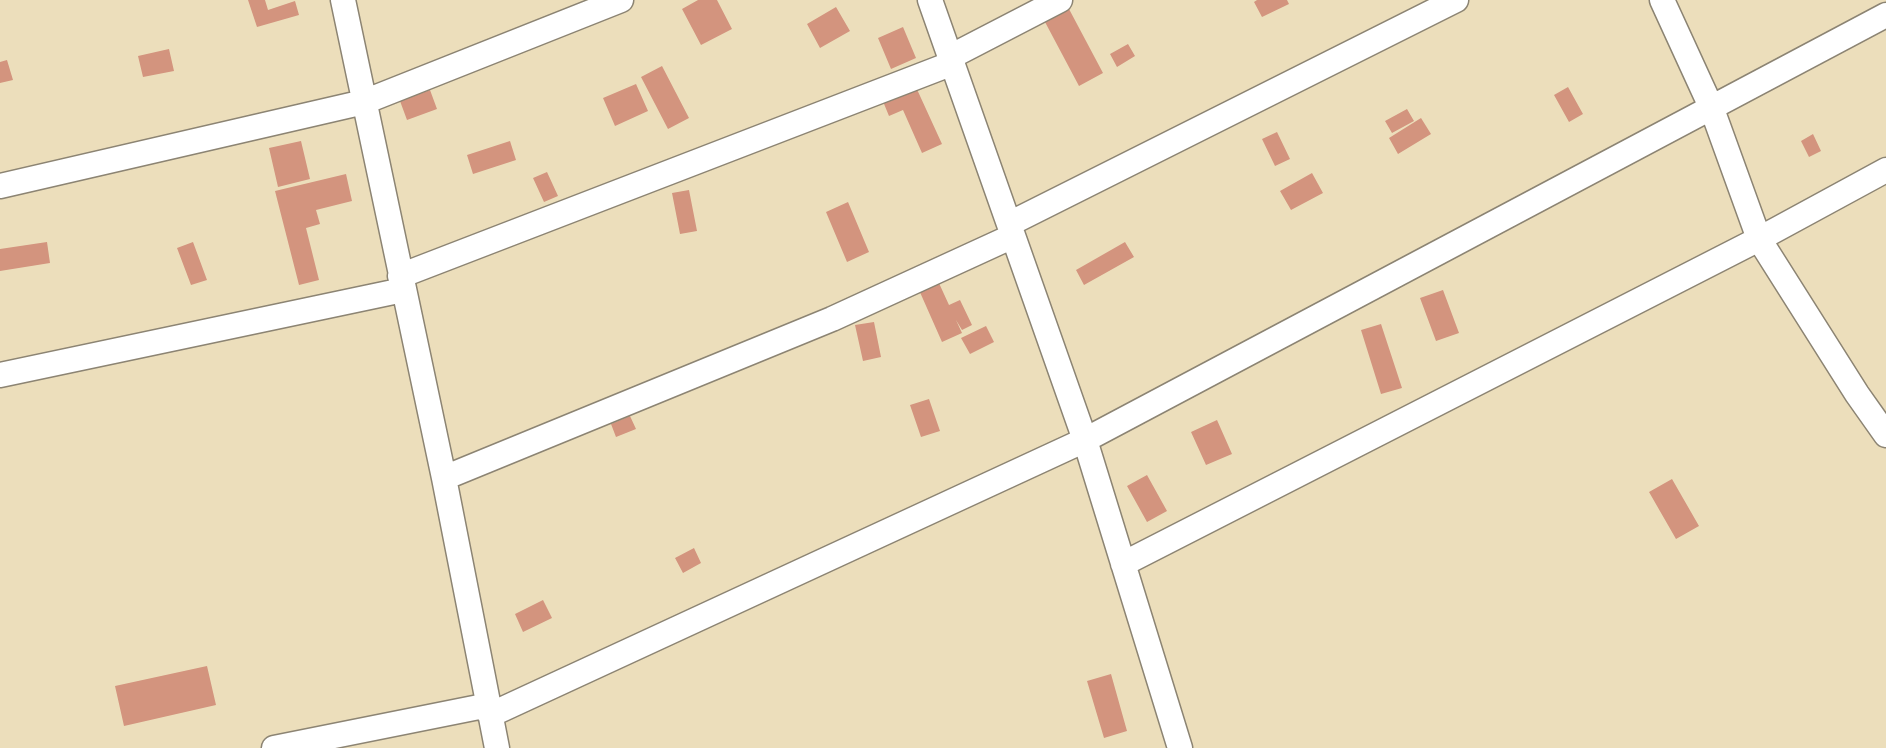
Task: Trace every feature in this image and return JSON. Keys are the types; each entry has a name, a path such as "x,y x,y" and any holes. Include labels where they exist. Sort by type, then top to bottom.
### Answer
{"street":[{"path":"343,0 444,478 497,748"},
{"path":"0,186 364,102 621,0"},
{"path":"930,0 1085,440 1180,748"},
{"path":"0,375 402,283 952,60 1060,0"},
{"path":"444,478 832,319 1011,230 1456,0"},
{"path":"1662,0 1712,109 1759,239 1857,394 1886,435"},
{"path":"274,748 490,710 1085,440 1886,15"},
{"path":"1123,564 1759,239 1886,170"}],"building":[{"path":"248,0 265,0 268,10 295,1 299,15 257,27"},
{"path":"698,0 717,0 732,29 701,45 682,9"},
{"path":"1257,0 1287,0 1289,4 1262,17 1254,2"},
{"path":"836,7 850,31 820,48 807,24"},
{"path":"1069,9 1103,73 1079,86 1045,22"},
{"path":"903,27 916,58 891,69 878,38"},
{"path":"1128,44 1135,56 1117,67 1110,54"},
{"path":"169,49 174,71 143,77 138,56"},
{"path":"7,60 13,80 0,83 0,62"},
{"path":"662,66 689,118 668,129 641,77"},
{"path":"636,84 648,111 615,126 603,98"},
{"path":"915,85 942,144 922,153 903,110 889,116 882,99"},
{"path":"1568,87 1583,114 1569,122 1554,95"},
{"path":"430,90 437,109 407,120 400,101"},
{"path":"1407,109 1414,121 1392,133 1385,121"},
{"path":"1421,118 1431,134 1398,154 1389,138"},
{"path":"1277,132 1290,159 1275,166 1262,139"},
{"path":"1813,134 1821,151 1809,157 1801,141"},
{"path":"301,141 310,179 278,187 269,148"},
{"path":"510,141 516,160 473,174 467,155"},
{"path":"547,172 558,196 544,202 533,178"},
{"path":"1312,173 1323,193 1291,210 1280,191"},
{"path":"346,174 352,201 316,210 320,224 306,228 319,280 299,285 275,191"},
{"path":"689,190 697,231 680,234 672,193"},
{"path":"848,202 869,252 847,262 826,212"},
{"path":"47,242 50,263 0,271 0,249"},
{"path":"193,242 207,280 191,285 177,248"},
{"path":"1125,242 1134,257 1084,285 1076,270"},
{"path":"938,281 949,305 960,300 972,325 962,330 956,320 962,333 942,342 919,290"},
{"path":"1443,290 1459,333 1436,341 1420,298"},
{"path":"874,322 881,357 863,361 855,325"},
{"path":"1381,324 1402,388 1381,394 1361,330"},
{"path":"986,326 994,342 970,354 961,338"},
{"path":"929,399 940,431 921,437 910,405"},
{"path":"630,416 636,429 616,437 611,424"},
{"path":"1217,420 1232,454 1206,465 1191,432"},
{"path":"1147,475 1167,511 1147,522 1127,486"},
{"path":"1672,479 1699,526 1676,539 1649,492"},
{"path":"694,548 701,563 683,573 675,558"},
{"path":"543,600 552,618 523,632 515,614"},
{"path":"207,666 216,705 124,726 115,686"},
{"path":"1111,674 1127,731 1104,738 1087,681"}]}
